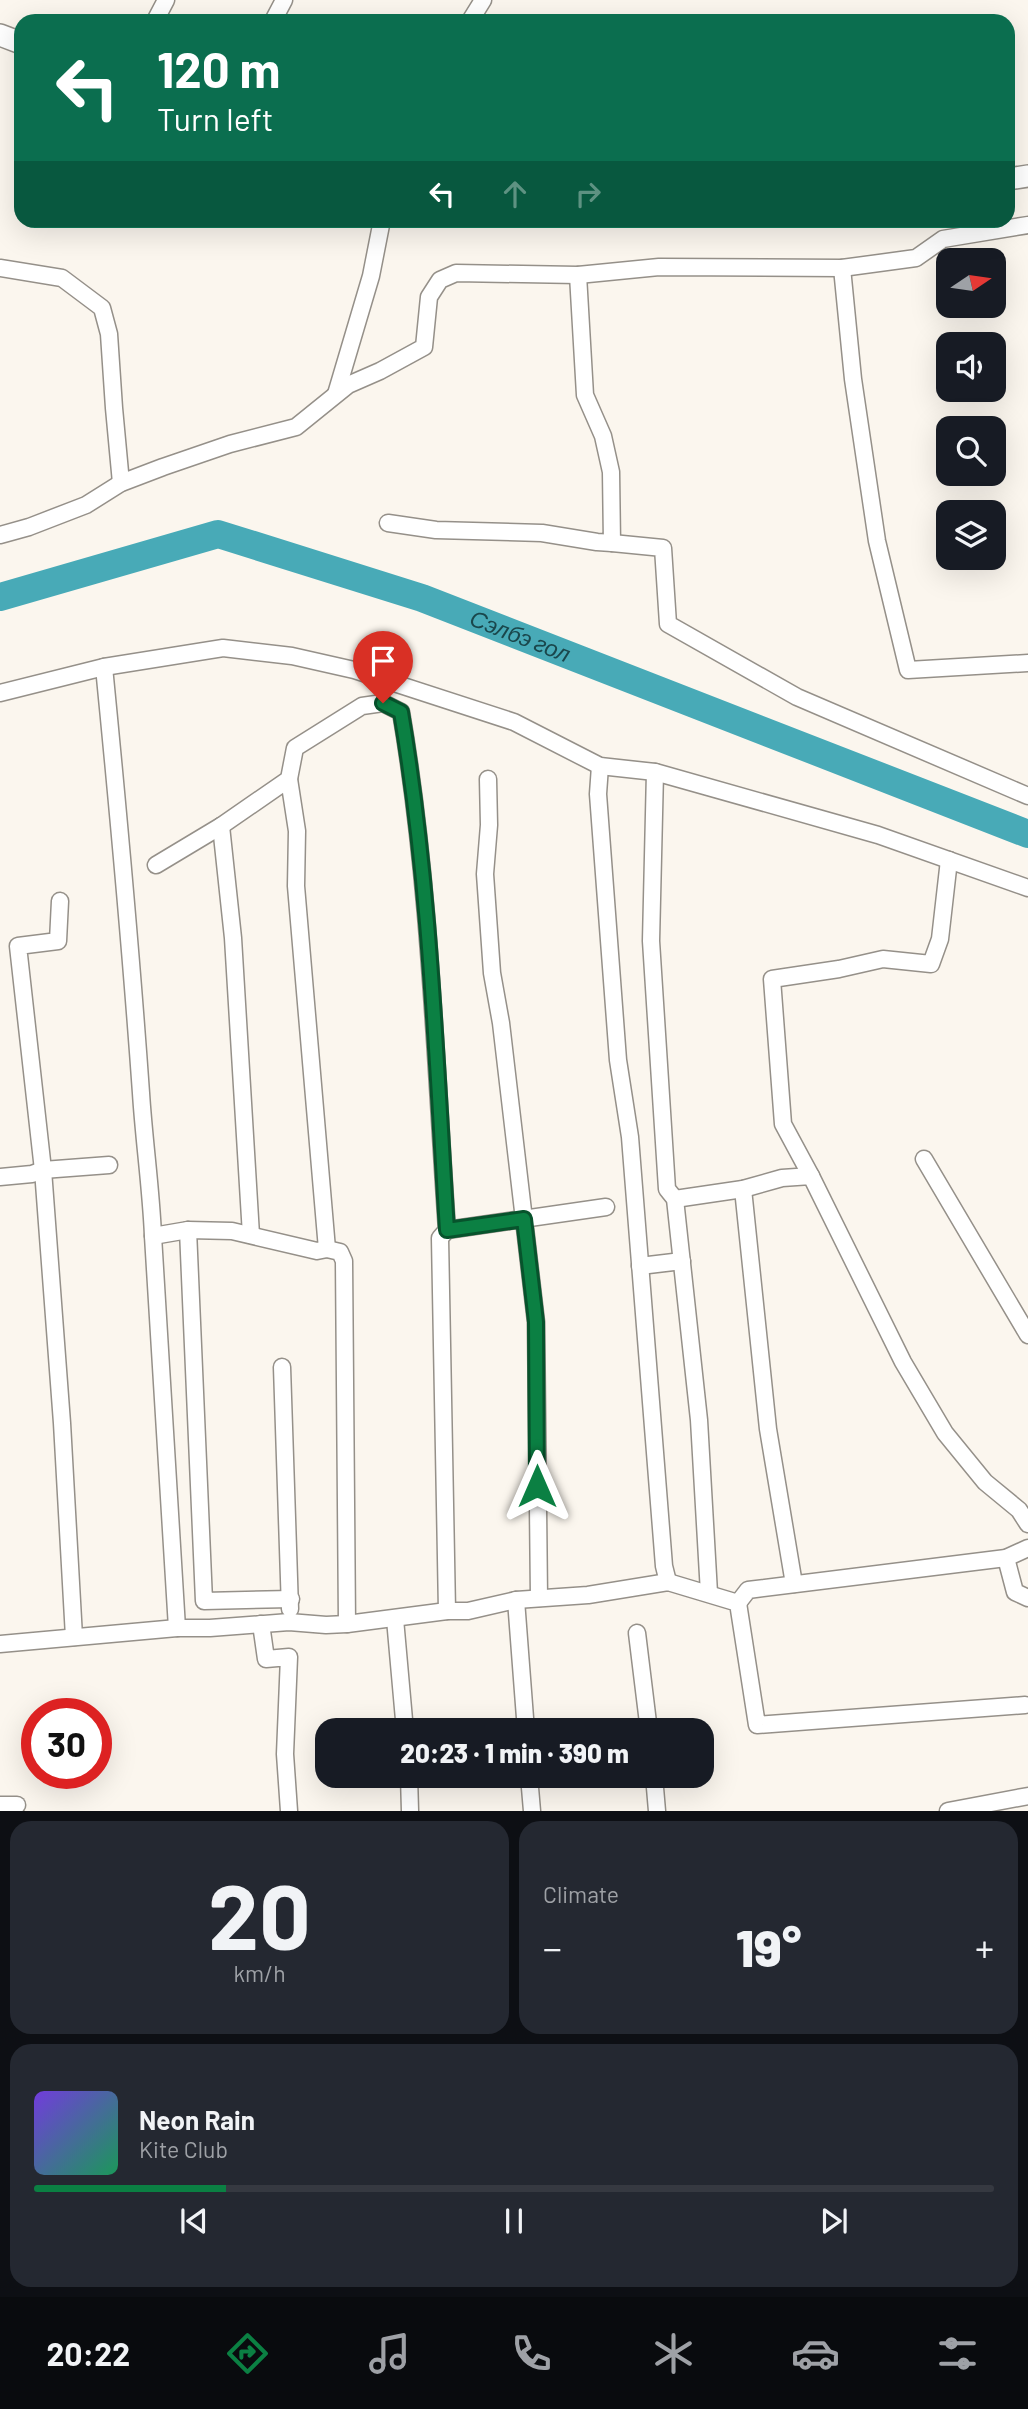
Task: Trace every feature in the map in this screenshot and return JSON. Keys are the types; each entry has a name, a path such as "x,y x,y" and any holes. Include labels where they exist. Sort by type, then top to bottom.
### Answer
{"street":[{"path":"336,394 372,276 381,228"},
{"path":"0,535 86,505 121,483 230,444 296,426 348,384 380,371 424,347 429,297 440,280 456,273 578,275 660,267 842,268 916,258 943,239 1010,228"},
{"path":"0,268 62,278 102,308 109,334 121,483"},
{"path":"842,268 853,379 877,541 908,670 1028,663"},
{"path":"578,275 585,395 603,436 611,472 612,542"},
{"path":"388,523 436,530 542,533 597,542 663,548 668,624 797,697 1028,796"},
{"path":"0,693 104,667 223,648 292,656 354,670 514,722 600,766 655,772 878,835 1028,888"},
{"path":"104,667 129,920 142,1116 152,1198 177,1628"},
{"path":"327,1249 296,886 297,831 289,779 295,748 362,706 383,703 401,712 409,763 424,905 447,1230"},
{"path":"600,766 598,794 618,1059 630,1137 664,1566 668,1582"},
{"path":"655,772 651,941 667,1189 675,1199 699,1420 709,1593"},
{"path":"156,865 289,779"},
{"path":"488,779 489,825 485,874 492,973 501,1023 536,1322 539,1598"},
{"path":"221,825 233,938 251,1236"},
{"path":"949,860 940,939 931,964 883,959 772,979 783,1124 903,1362 945,1433 985,1482 1019,1510 1028,1524"},
{"path":"61,901 58,941 18,946 43,1170 62,1423 74,1637"},
{"path":"924,1159 1028,1335"},
{"path":"0,1177 32,1174 43,1170 109,1165"},
{"path":"675,1199 743,1189 782,1178 811,1176"},
{"path":"743,1189 768,1429 794,1584"},
{"path":"447,1611 440,1238 447,1230 606,1208"},
{"path":"153,1236 188,1230 232,1231 317,1251 327,1249 340,1252 344,1261 347,1624"},
{"path":"188,1230 204,1601 291,1599"},
{"path":"640,1266 682,1261"},
{"path":"282,1367 291,1599 289,1622"},
{"path":"1025,1705 757,1725 738,1603 748,1590 1006,1558 1028,1548"},
{"path":"1006,1558 1015,1592 1028,1598"},
{"path":"0,1644 177,1628 289,1622 347,1624 447,1611 468,1611 516,1600 588,1595 668,1582 738,1603"},
{"path":"516,1600 525,1718"},
{"path":"395,1619 404,1718"},
{"path":"261,1625 266,1659 289,1657 285,1754 289,1811"},
{"path":"638,1633 648,1718"},
{"path":"409,1788 410,1811"},
{"path":"530,1788 532,1811"},
{"path":"655,1788 657,1811"},
{"path":"948,1811 1028,1796"},
{"path":"0,1805 17,1805"}],"waterway":[{"name":"Сэлбэ гол","path":"0,597 218,534 422,598 1028,834"}],"route":[{"path":"383,703 401,712 409,763 424,905 447,1230 524,1219 536,1322 537,1486"}]}
